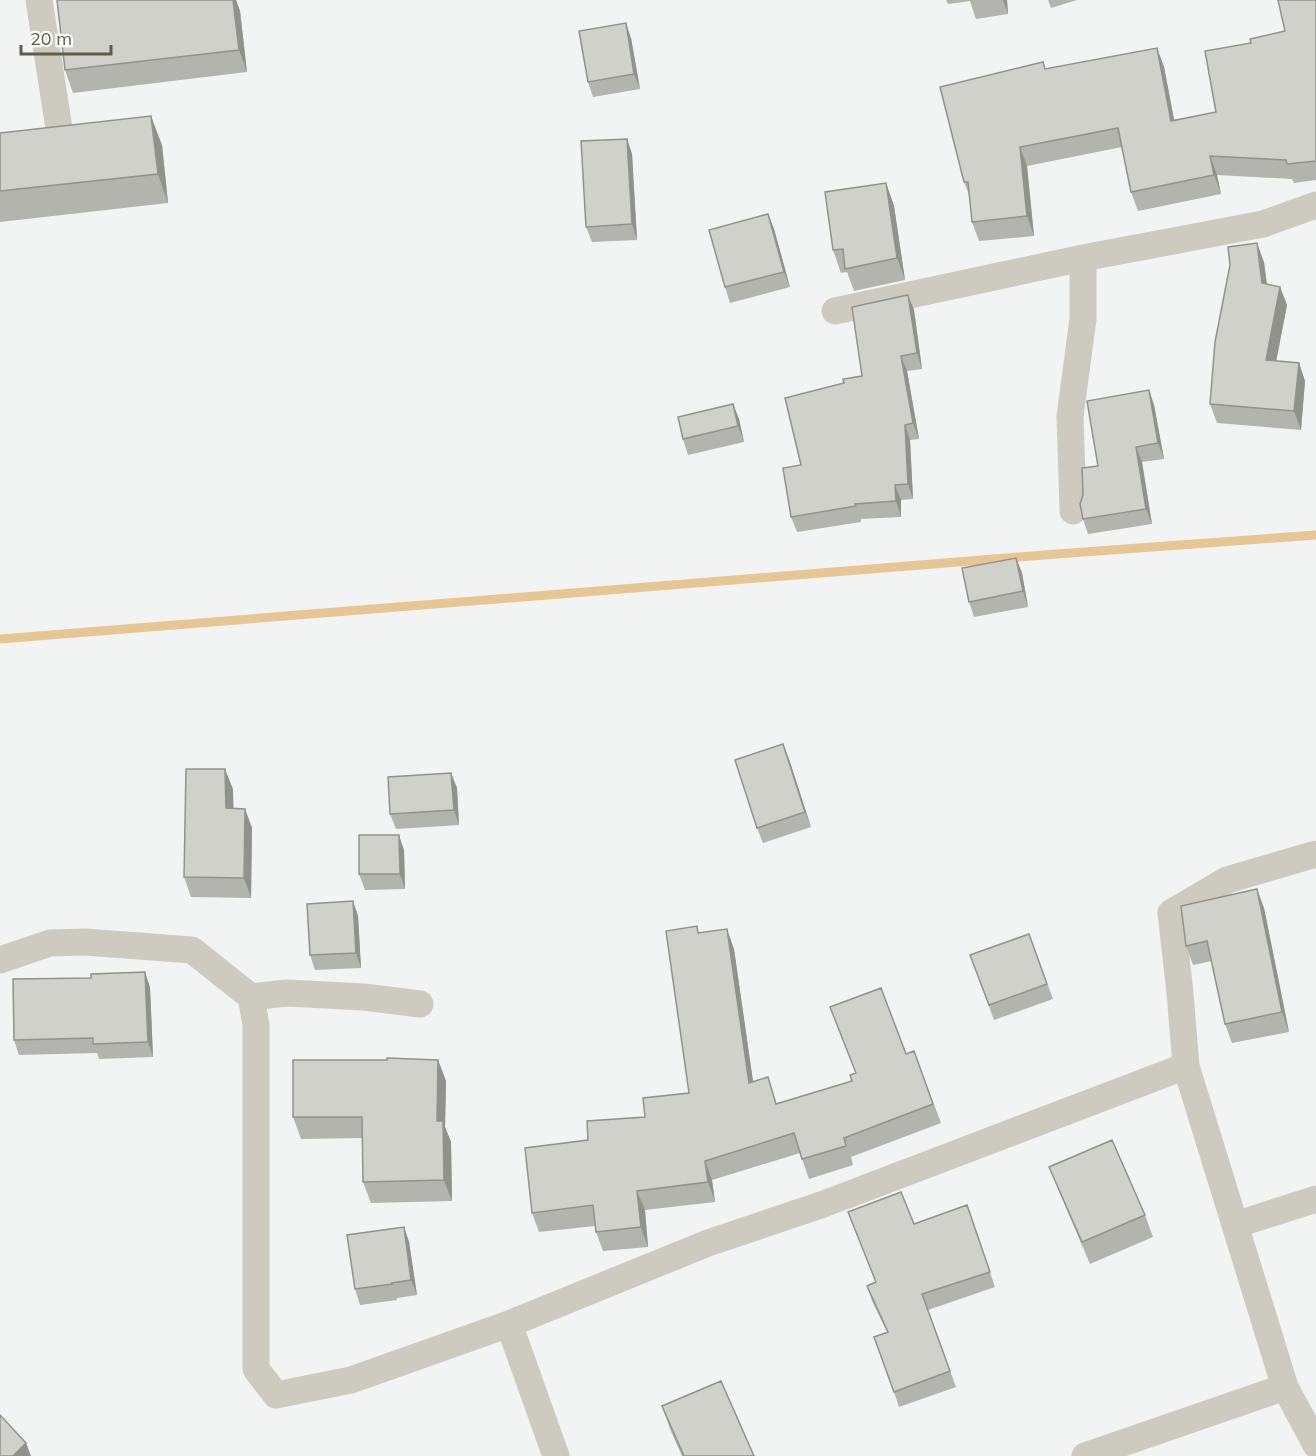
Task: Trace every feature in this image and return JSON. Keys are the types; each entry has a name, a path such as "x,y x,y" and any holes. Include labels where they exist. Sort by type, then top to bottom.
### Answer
{"street":[{"path":"39,0 60,135"},
{"path":"835,311 1083,258 1263,224 1316,205"},
{"path":"1073,511 1070,416 1083,319 1083,258"},
{"path":"1316,854 1227,880 1171,913 1186,1066 1285,1387 1316,1445"},
{"path":"0,960 50,943 85,942 192,950 251,997 256,1025 256,1369 276,1395 351,1380 509,1324 708,1243 820,1205 1186,1066"},
{"path":"251,997 287,993 364,997 420,1004"},
{"path":"1235,1225 1316,1199"},
{"path":"509,1324 556,1456"},
{"path":"1085,1456 1285,1387"}],"building":[{"path":"57,0 233,0 239,50 65,70"},
{"path":"1278,0 1316,0 1316,161 1287,164 1286,160 1210,156 1214,175 1131,192 1118,128 1020,147 1027,216 972,222 968,182 964,182 940,87 1043,62 1045,69 1157,48 1171,121 1216,112 1205,51 1251,43 1250,39 1285,31"},
{"path":"626,23 634,74 588,82 579,31"},
{"path":"151,116 158,174 0,191 0,133"},
{"path":"627,139 632,224 586,227 581,141"},
{"path":"886,183 897,258 845,269 843,249 833,250 825,192"},
{"path":"768,214 784,272 725,287 709,230"},
{"path":"1257,243 1262,283 1280,287 1266,360 1299,363 1294,411 1210,404 1215,342 1230,265 1228,247"},
{"path":"908,295 917,353 901,356 913,423 905,425 908,484 895,485 896,501 855,504 856,506 791,517 783,468 801,465 785,398 844,383 843,379 862,376 852,307"},
{"path":"1149,390 1158,443 1136,447 1146,509 1083,519 1080,504 1083,495 1082,468 1098,466 1087,401"},
{"path":"733,404 738,426 683,439 678,417"},
{"path":"1016,558 1023,591 969,602 962,568"},
{"path":"783,744 805,812 757,828 735,760"},
{"path":"186,769 225,769 226,808 245,809 244,878 184,877"},
{"path":"451,773 454,810 390,814 388,777"},
{"path":"359,835 399,835 400,874 359,874"},
{"path":"1257,889 1282,1012 1225,1024 1207,941 1186,946 1181,906"},
{"path":"353,901 356,953 310,955 307,904"},
{"path":"697,926 698,933 727,929 749,1083 768,1077 776,1104 852,1081 850,1075 856,1073 830,1007 881,988 906,1054 914,1051 933,1104 844,1138 846,1146 802,1159 794,1133 705,1161 708,1182 637,1191 641,1227 596,1232 593,1205 532,1213 525,1148 588,1140 587,1121 645,1117 643,1098 689,1093 666,931"},
{"path":"1029,934 1047,984 989,1005 970,955"},
{"path":"145,972 148,1042 93,1044 93,1038 14,1040 13,979 91,978 91,974"},
{"path":"387,1058 438,1060 437,1121 443,1121 444,1180 363,1182 362,1117 293,1117 293,1060 387,1060"},
{"path":"1112,1140 1145,1215 1082,1242 1049,1167"},
{"path":"901,1192 914,1224 967,1205 990,1272 922,1294 950,1371 894,1392 874,1337 888,1332 867,1286 876,1282 848,1212"},
{"path":"404,1227 411,1280 355,1289 347,1235"},
{"path":"721,1381 754,1456 684,1456 662,1406"},
{"path":"0,1415 26,1443 13,1456 0,1456"}],"waterway":[{"path":"0,639 1316,535"}]}
